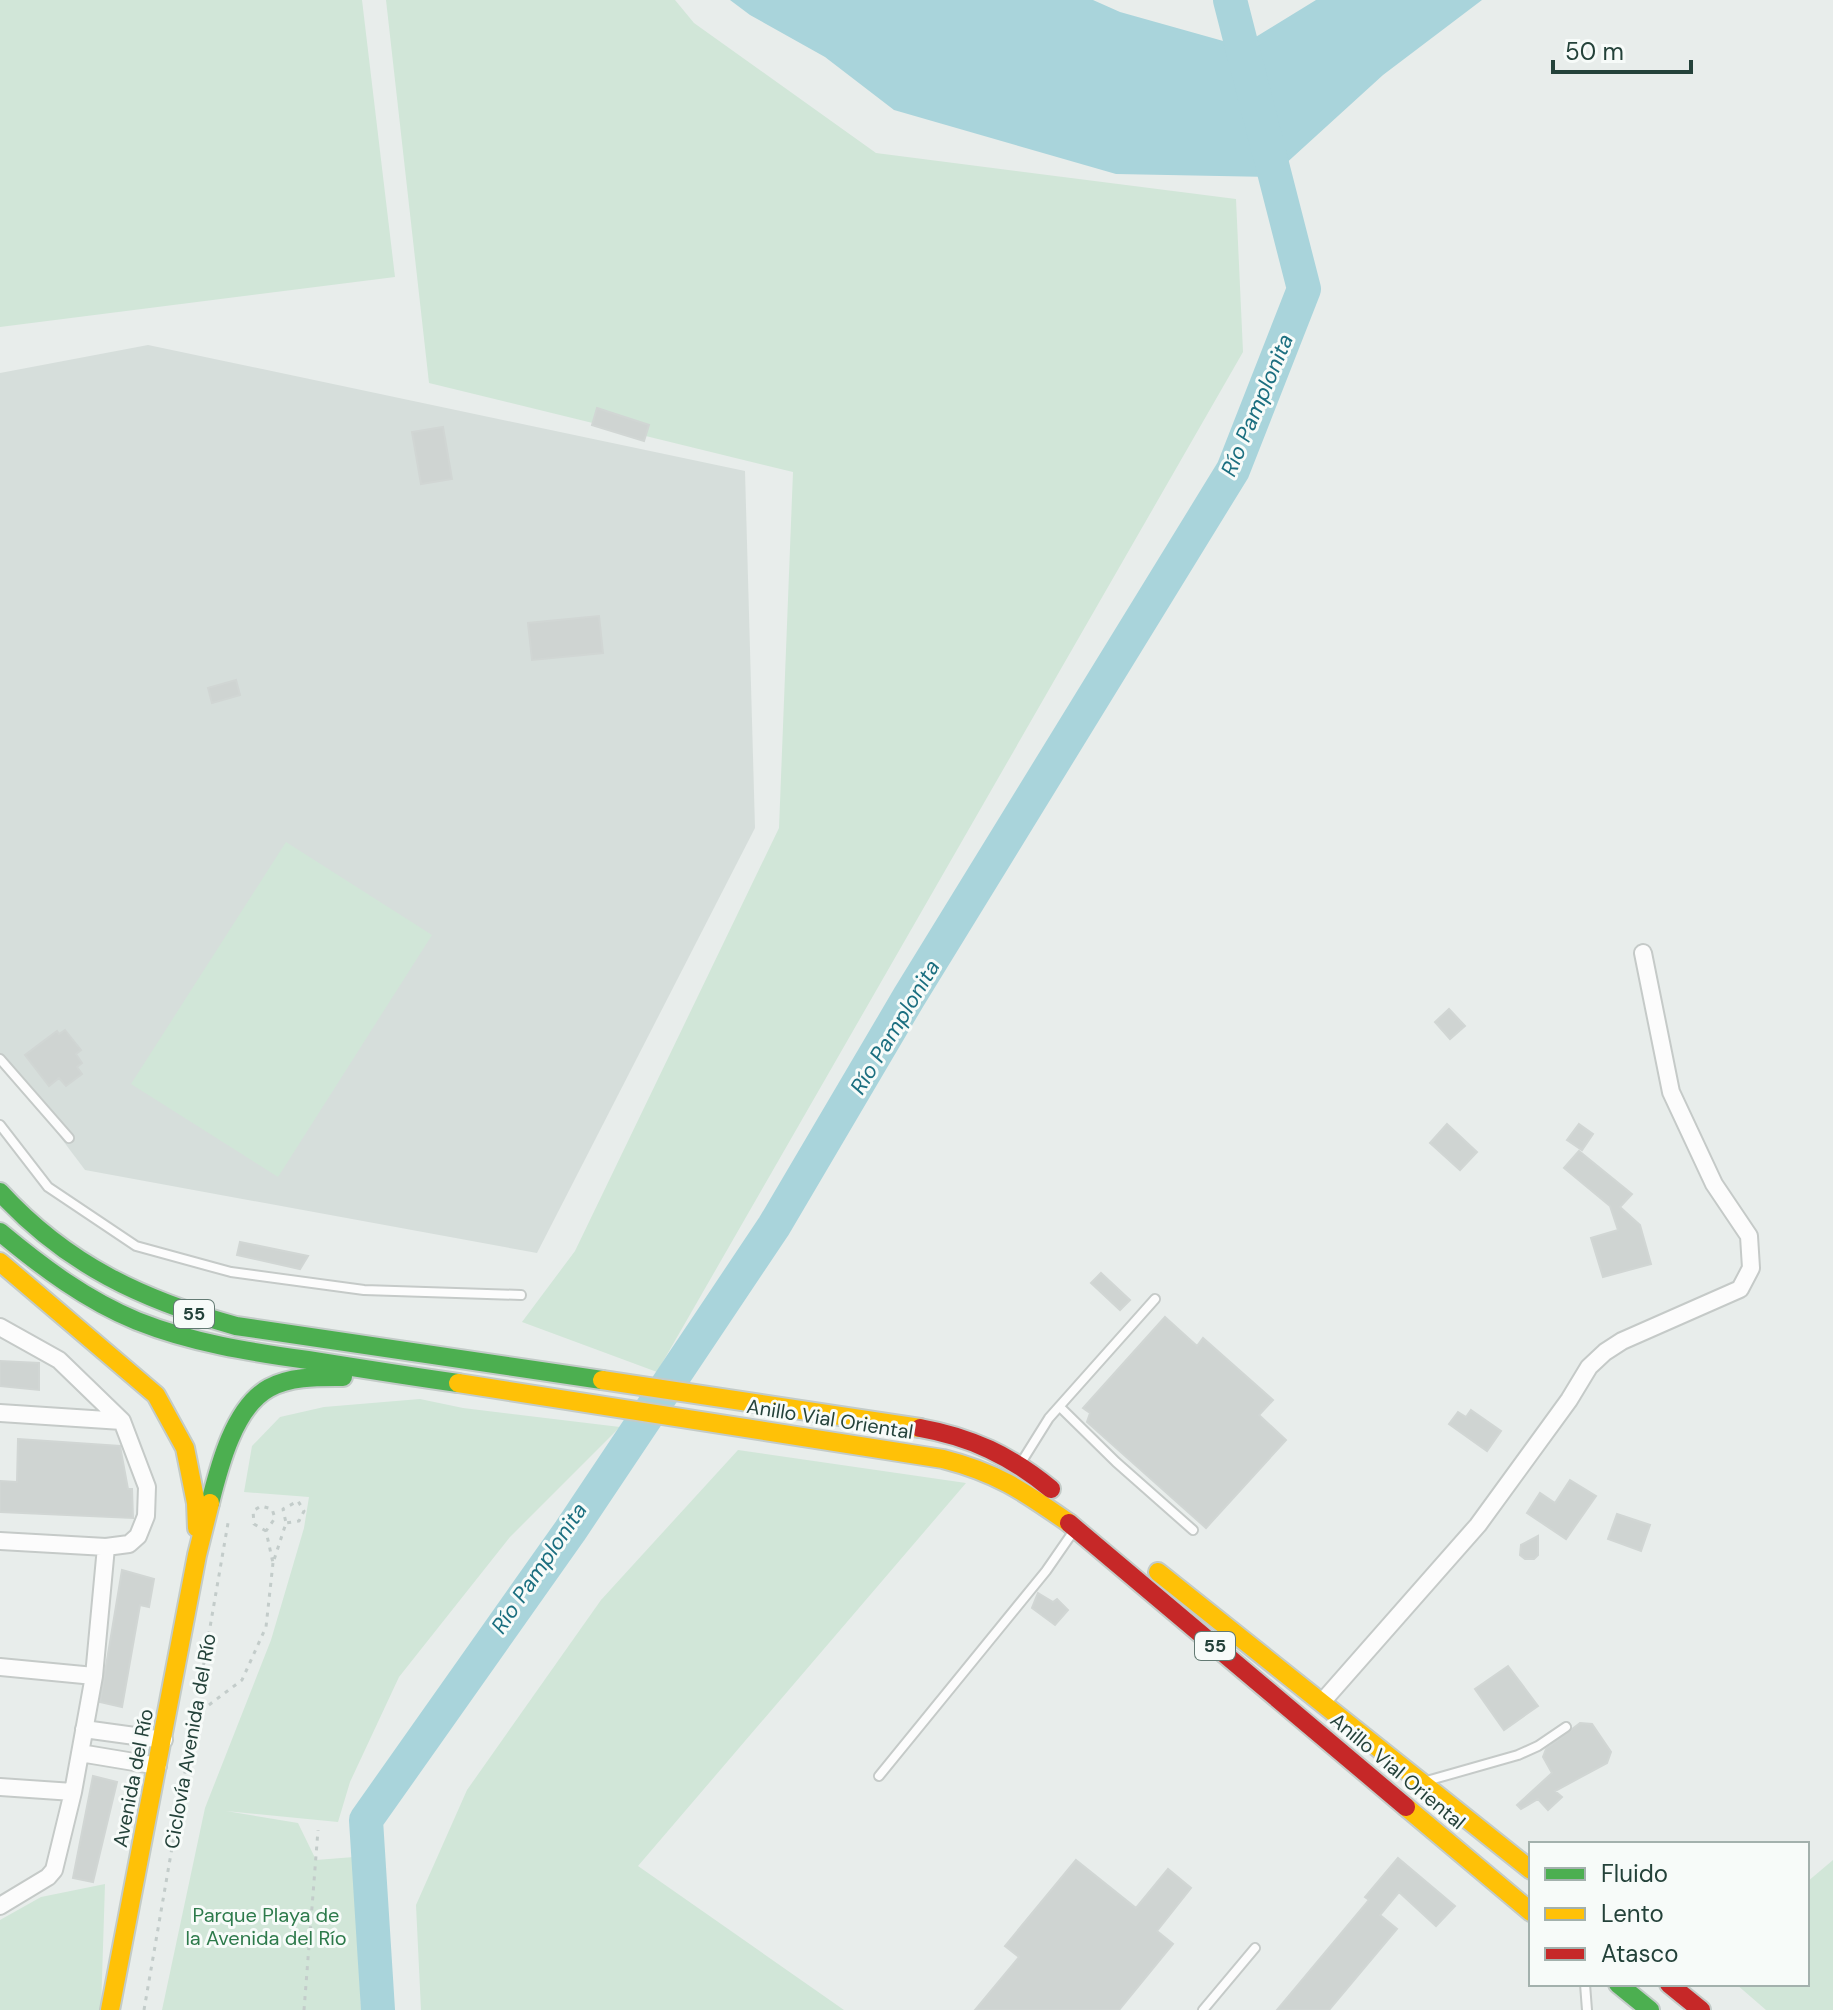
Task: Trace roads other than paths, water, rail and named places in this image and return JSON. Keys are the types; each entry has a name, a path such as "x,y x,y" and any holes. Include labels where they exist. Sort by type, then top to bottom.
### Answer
{"main road":[{"name":"Anillo Vial Oriental","path":"0,1192 47,1237 130,1290 236,1326 867,1419 952,1435 987,1446 1020,1464 1323,1701 1529,1868"},
{"name":"Anillo Vial Oriental","path":"0,1232 39,1266 121,1314 171,1333 233,1349 865,1445 978,1468 1011,1483 1076,1528 1529,1910"},
{"name":"Avenida del Río","path":"0,1262 156,1395 185,1448 196,1503 197,1555"},
{"name":"Avenida del Río","path":"110,2010 197,1555 221,1461 240,1416 268,1388 307,1377 413,1378"},
{"path":"1620,1986 1650,2010"},
{"path":"1671,1986 1701,2010"}],"street":[{"path":"1323,1701 1478,1525 1569,1400 1589,1367 1622,1341 1740,1289 1751,1268 1749,1236 1714,1184 1671,1092 1643,953"},
{"path":"0,1327 59,1360 122,1421 147,1487 146,1516 138,1536 129,1544 106,1547 0,1541"},
{"path":"0,1413 122,1421"},
{"path":"0,1906 48,1877 54,1870 73,1792 94,1676 106,1547"},
{"path":"0,1667 94,1676"},
{"path":"84,1729 164,1740"},
{"path":"80,1753 158,1766"},
{"path":"0,1787 73,1792"}],"lane":[{"path":"0,1059 69,1138"},
{"path":"0,1125 48,1187 136,1246 231,1272 364,1290 521,1295"},
{"path":"1020,1464 1049,1418 1155,1299"},
{"path":"1060,1407 1193,1530"},
{"path":"879,1776 1046,1571 1076,1528"},
{"path":"1424,1782 1518,1755 1566,1727"},
{"path":"1203,2010 1255,1948"},
{"path":"1585,1986 1587,2010"}],"water":[{"path":"730,0 1093,0 1120,12 1241,46 1316,0 1482,0 1383,75 1271,177 1116,174 894,110 825,57 750,15"}],"waterway":[{"name":"Río Pamplonita","path":"378,2010 366,1820 570,1531 774,1226 909,997 1233,470 1304,289 1230,0"}],"park label":[{"name":"Parque Playa de la Avenida del Río","path":"266,1926"}]}
